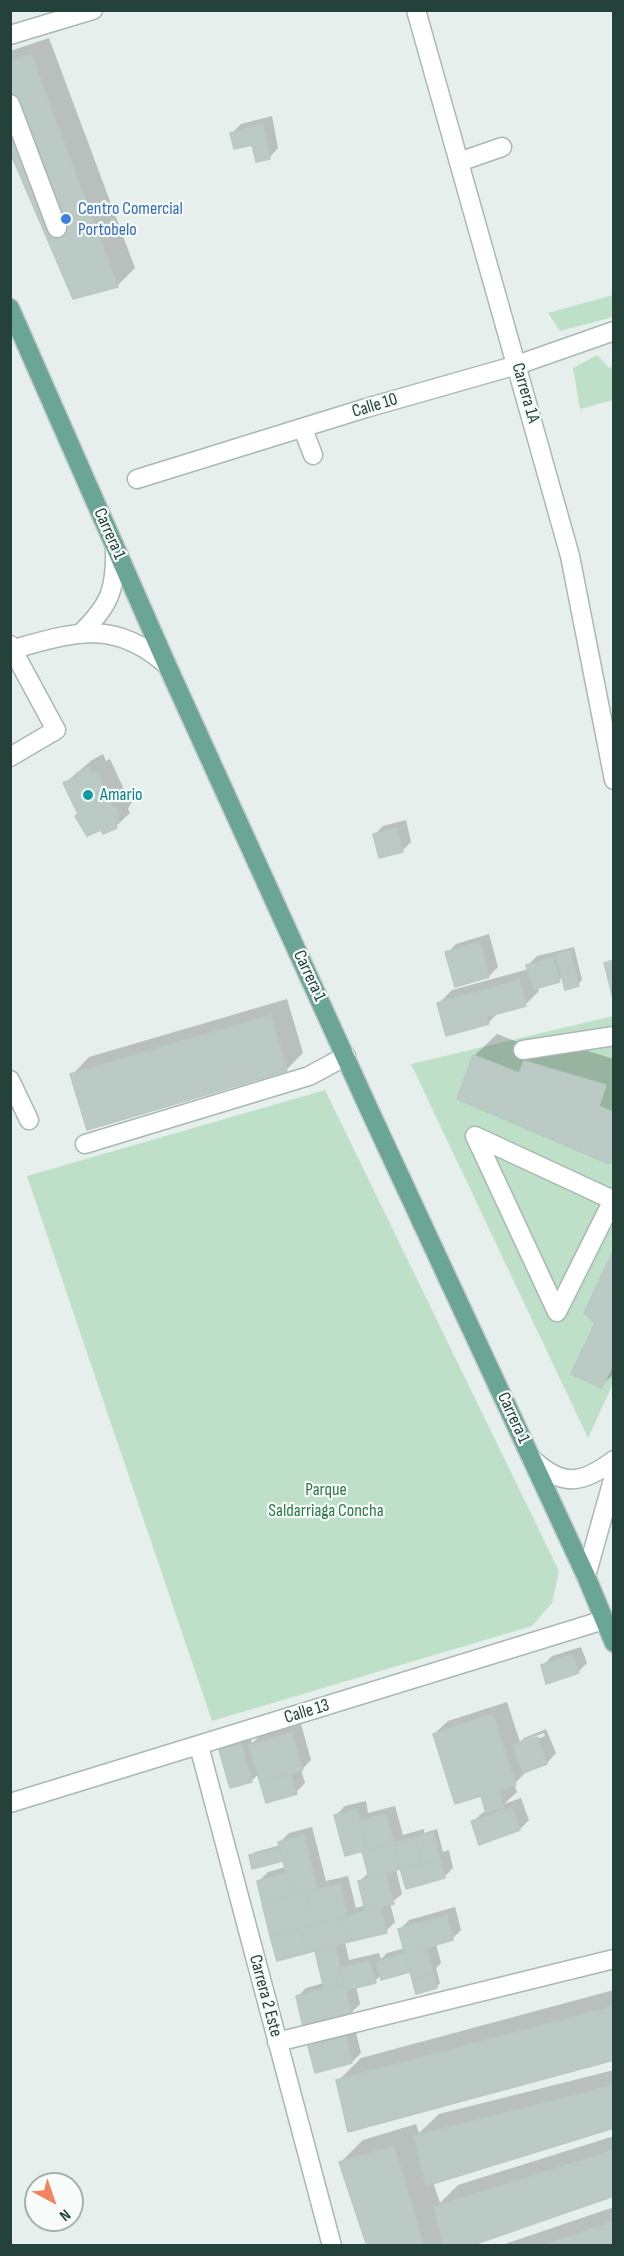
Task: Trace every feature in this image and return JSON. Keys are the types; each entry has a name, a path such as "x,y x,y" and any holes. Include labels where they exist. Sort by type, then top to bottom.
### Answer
{"main road":[{"name":"Carrera 1","path":"10,308 167,665 586,1576 614,1642"}],"street":[{"path":"10,35 93,10"},
{"name":"Carrera 1A","path":"416,10 570,556 609,733 600,755 614,780"},
{"path":"10,104 57,228"},
{"path":"459,162 502,147"},
{"name":"Calle 10","path":"137,479 303,429 363,400 517,364 614,331"},
{"path":"303,429 313,455"},
{"path":"81,633 98,616 110,596 116,573 115,549"},
{"path":"10,757 56,730 11,648 81,633 100,632 136,642 167,665"},
{"path":"523,1050 614,1036"},
{"path":"85,1144 309,1076 346,1056"},
{"path":"10,1080 29,1120"},
{"path":"475,1136 507,1150 613,1199 557,1312 475,1136"},
{"path":"531,1458 555,1477 566,1479 590,1476 614,1460"},
{"path":"586,1576 614,1476"},
{"name":"Calle 13","path":"10,1803 604,1620"},
{"name":"Carrera 2 Este","path":"199,1746 332,2246"},
{"path":"277,2042 614,1959"}],"green space":[{"path":"613,295 613,317 560,331 548,313"},
{"path":"597,355 609,368 613,366 613,400 580,409 573,368"},
{"path":"613,1016 613,1384 588,1438 411,1064"},
{"name":"Parque Saldarriaga Concha","path":"325,1090 559,1571 552,1603 532,1626 212,1721 27,1176"}],"building":[{"name":"Centro Comercial Portobelo","path":"31,54 118,287 73,299 10,152 10,62"},
{"path":"263,124 270,159 256,162 252,145 234,149 230,133"},
{"name":"Amario","path":"90,767 92,773 96,771 113,808 116,807 120,816 115,822 117,828 103,834 101,830 87,836 75,816 78,814 63,783"},
{"path":"397,828 403,852 379,858 373,834"},
{"path":"480,942 489,977 455,987 445,952"},
{"path":"570,950 579,986 565,990 556,954"},
{"path":"553,957 560,982 534,989 526,965"},
{"path":"614,960 614,998 613,998 604,963"},
{"path":"519,980 526,1006 486,1017 489,1024 446,1036 437,1003"},
{"path":"271,1015 287,1071 87,1130 70,1074"},
{"path":"473,1055 519,1073 524,1061 606,1085 599,1106 614,1113 614,1157 609,1164 457,1099"},
{"path":"614,1249 614,1362 602,1388 571,1374 595,1323 584,1313"},
{"path":"572,1655 579,1673 546,1684 541,1665"},
{"path":"493,1714 516,1785 499,1791 504,1807 486,1813 481,1796 455,1804 433,1734"},
{"path":"292,1733 303,1770 260,1783 249,1745"},
{"path":"537,1737 547,1764 523,1773 513,1746"},
{"path":"241,1743 252,1782 230,1788 219,1750"},
{"path":"291,1774 297,1794 266,1803 260,1783"},
{"path":"512,1807 520,1830 479,1845 471,1821"},
{"path":"357,1809 367,1850 345,1856 334,1815"},
{"path":"386,1814 394,1843 367,1850 359,1821"},
{"path":"433,1832 440,1859 422,1864 415,1837"},
{"path":"304,1835 317,1889 292,1896 278,1842"},
{"path":"415,1837 422,1864 400,1869 394,1843"},
{"path":"394,1843 400,1869 369,1878 362,1851"},
{"path":"280,1848 283,1861 252,1869 249,1855"},
{"path":"440,1859 445,1878 406,1889 400,1869"},
{"path":"286,1873 292,1896 262,1903 257,1881"},
{"path":"386,1873 394,1904 365,1911 358,1881"},
{"path":"340,1884 347,1916 314,1924 306,1892"},
{"path":"306,1892 314,1924 270,1936 262,1903"},
{"path":"381,1908 387,1933 348,1942 342,1917"},
{"path":"447,1915 453,1940 405,1954 398,1929"},
{"path":"342,1917 348,1942 307,1953 301,1928"},
{"path":"301,1928 307,1953 277,1961 270,1936"},
{"path":"335,1946 344,1984 324,1989 315,1951"},
{"path":"426,1948 433,1973 412,1979 405,1954"},
{"path":"405,1954 410,1972 381,1980 376,1962"},
{"path":"370,1961 376,1983 346,1990 340,1968"},
{"path":"433,1973 437,1988 416,1994 412,1979"},
{"path":"344,1984 352,2015 303,2027 296,1996"},
{"path":"614,2006 614,2060 348,2132 336,2080"},
{"path":"346,2036 352,2063 315,2073 308,2046"},
{"path":"614,2085 614,2128 426,2186 414,2136"},
{"path":"394,2146 424,2246 367,2246 339,2162"},
{"path":"614,2150 614,2196 470,2246 443,2246 434,2207"},
{"path":"614,2221 614,2246 541,2246"}],"place":[{"name":"Centro Comercial Portobelo","path":"66,219"},
{"name":"Amario","path":"88,795"}]}
